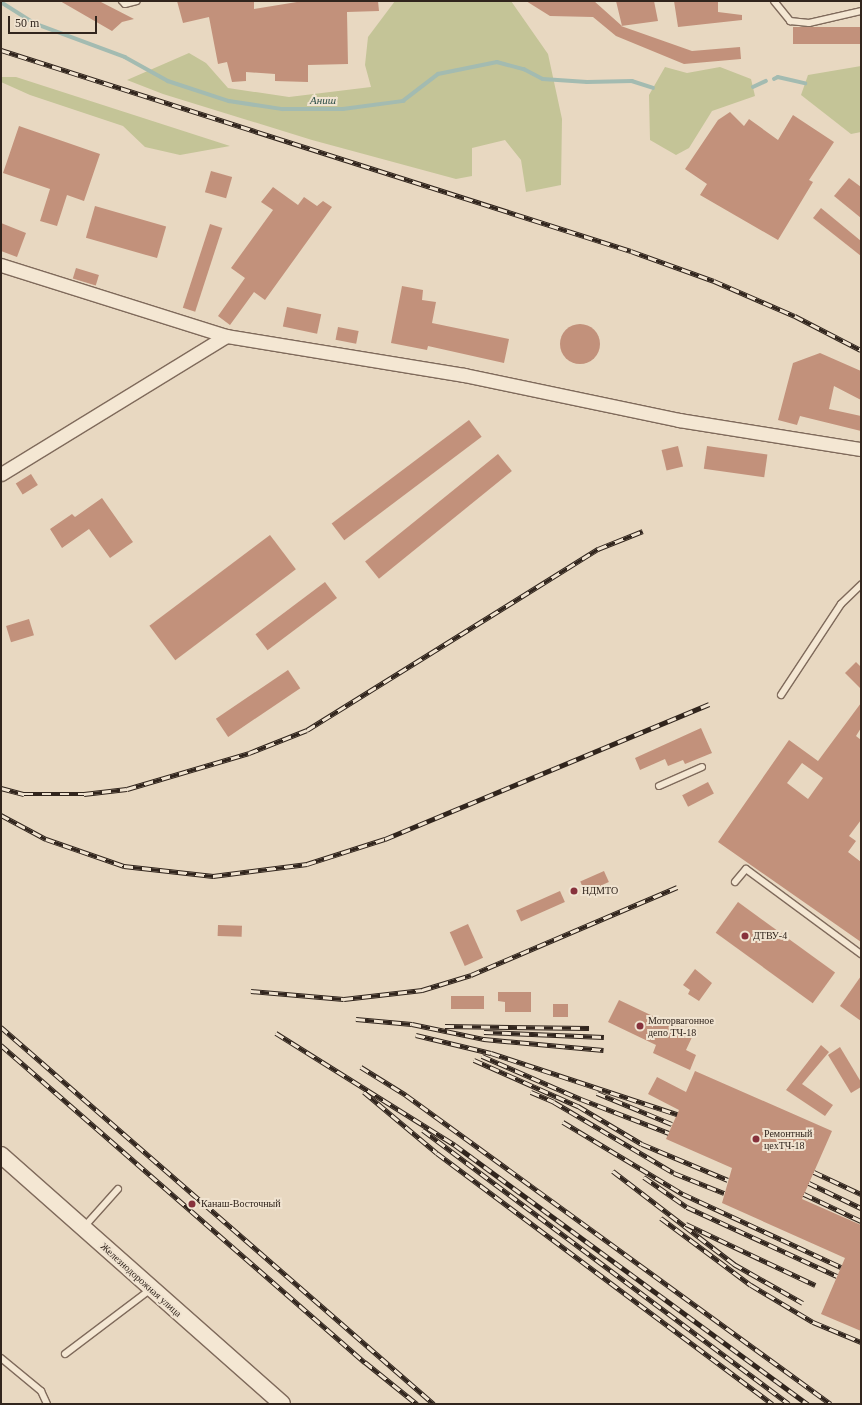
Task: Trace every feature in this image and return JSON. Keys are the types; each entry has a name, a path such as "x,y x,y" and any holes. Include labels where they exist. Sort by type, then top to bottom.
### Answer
{"street":[{"path":"1,265 226,336 464,375 679,420 861,449"},
{"path":"1,474 226,336"},
{"name":"Железнодорожная улица","path":"1,1155 282,1404"}],"lane":[{"path":"122,1 125,4 137,1"},
{"path":"774,1 790,21 809,23 861,11"},
{"path":"781,694 841,604 861,584"},
{"path":"659,786 702,767"},
{"path":"735,882 746,869 861,954"},
{"path":"83,1228 118,1189"},
{"path":"65,1354 151,1289"},
{"path":"1,1358 41,1391 47,1404"}],"green space":[{"path":"395,1 511,1 548,54 562,119 561,185 526,192 521,160 505,140 472,148 472,176 456,179 312,140 163,94 127,80 189,53 206,63 228,88 289,97 371,87 365,65 368,37"},
{"path":"861,66 861,132 851,134 801,95 808,75"},
{"path":"665,67 687,73 720,67 751,79 755,96 712,111 689,148 676,155 650,140 649,95"},
{"path":"1,77 16,77 230,146 180,155 145,147 123,126 30,95 1,82"}],"building":[{"path":"60,1 99,1 134,19 122,22 112,31"},
{"path":"177,1 254,1 254,9 303,1 378,1 379,11 347,12 348,64 308,65 308,82 275,81 275,74 246,72 246,81 232,82 227,62 218,64 209,17 183,23"},
{"path":"526,1 594,1 621,26 692,51 740,47 741,59 684,64 616,36 593,17 550,16"},
{"path":"616,1 654,1 658,21 622,26"},
{"path":"674,1 718,1 718,12 742,15 742,20 678,27"},
{"path":"793,27 861,27 861,44 793,44"},
{"path":"730,112 744,126 749,119 778,140 793,115 834,142 809,180 813,182 778,240 700,195 707,184 685,169 718,120"},
{"path":"19,126 100,154 84,201 67,195 57,226 40,221 50,189 3,173"},
{"path":"211,171 232,177 226,198 205,192"},
{"path":"849,178 861,187 861,218 834,196"},
{"path":"273,187 298,205 304,197 317,206 323,201 332,207 265,300 254,292 230,325 218,316 245,278 231,268 273,210 261,202"},
{"path":"95,206 166,226 157,258 86,238"},
{"path":"821,208 861,241 861,256 813,218"},
{"path":"1,223 26,233 17,257 1,251"},
{"path":"210,224 222,228 195,312 183,308"},
{"path":"76,268 99,275 96,286 73,279"},
{"path":"402,286 423,290 422,300 436,302 432,323 509,339 504,363 428,346 427,350 391,343"},
{"path":"287,307 321,314 317,334 283,327"},
{"path":"584,324 591,327 597,333 600,344 599,352 591,361 584,364 576,364 569,361 561,352 560,340 563,333 572,325"},
{"path":"338,327 359,331 356,344 336,340"},
{"path":"820,353 861,371 861,400 834,386 829,409 861,416 861,431 800,416 797,425 778,420 793,363"},
{"path":"469,420 482,437 344,540 332,524"},
{"path":"678,446 683,466 667,470 662,450"},
{"path":"707,446 767,454 764,477 704,469"},
{"path":"498,454 512,471 379,579 365,562"},
{"path":"31,474 38,485 23,495 16,484"},
{"path":"102,498 133,542 110,558 89,529 62,548 50,529 72,514 75,517"},
{"path":"270,535 296,569 175,660 149,626"},
{"path":"325,582 337,598 268,650 256,634"},
{"path":"29,619 34,635 11,642 6,626"},
{"path":"856,662 861,667 861,689 845,673"},
{"path":"288,670 300,688 228,737 216,719"},
{"path":"861,703 861,728 856,736 861,740 861,820 849,836 856,841 848,852 861,862 861,942 718,842 789,740 818,761","holes":["802,763 823,778 808,799 787,783"]},
{"path":"701,728 712,753 685,764 683,760 668,766 665,759 640,770 635,758"},
{"path":"708,782 714,794 688,807 682,795"},
{"path":"604,871 609,882 585,893 580,882"},
{"path":"560,891 565,902 521,921 516,911"},
{"path":"738,902 835,973 813,1003 716,933"},
{"path":"468,924 483,958 465,966 450,932"},
{"path":"218,925 242,926 242,937 218,936"},
{"path":"695,969 712,983 699,1001 688,994 690,990 683,985"},
{"path":"861,976 861,1021 840,1006"},
{"path":"498,992 531,992 531,1012 505,1012 505,1002 498,1001"},
{"path":"451,996 484,996 484,1009 451,1009"},
{"path":"619,1000 693,1035 686,1050 696,1055 690,1070 653,1053 656,1045 608,1022"},
{"path":"553,1004 568,1004 568,1017 553,1017"},
{"path":"821,1045 829,1052 802,1084 833,1105 825,1116 786,1090"},
{"path":"840,1047 861,1082 861,1087 851,1093 828,1055"},
{"path":"695,1071 832,1131 802,1199 861,1225 861,1331 821,1314 845,1258 722,1203 732,1168 666,1139 679,1110 648,1094 657,1077 686,1092"}],"waterway":[{"name":"Аниш","path":"1,2 36,24 125,57 168,81 229,101 282,109 343,109 403,101 438,74 497,62 524,69 543,79 587,82 632,81 653,88"},
{"name":"Аниш","path":"774,79 778,77 805,83"},
{"name":"Аниш","path":"753,87 766,81"}],"railway":[{"path":"1,50 631,251 714,281 795,316 861,350"},
{"path":"1,788 24,794 84,794 127,789 249,753 307,730 598,549 643,531"},
{"path":"1,815 46,839 124,866 213,876 307,864 385,839 709,704"},
{"path":"251,991 344,999 422,990 471,975 677,887"},
{"path":"356,1019 412,1024 484,1039 603,1050"},
{"path":"445,1026 589,1028"},
{"path":"1,1027 434,1404"},
{"path":"484,1032 604,1037"},
{"path":"276,1033 455,1145 808,1404"},
{"path":"416,1035 491,1053 677,1114"},
{"path":"1,1045 365,1362 417,1404"},
{"path":"482,1056 581,1099 669,1133"},
{"path":"474,1060 578,1106 642,1144 728,1180"},
{"path":"361,1067 406,1095 831,1404"},
{"path":"364,1092 437,1153 773,1404"},
{"path":"531,1092 554,1102 674,1173 724,1193"},
{"path":"597,1093 672,1124"},
{"path":"563,1122 683,1194 841,1267"},
{"path":"423,1130 789,1404"},
{"path":"613,1171 734,1264 803,1303"},
{"path":"814,1172 861,1194"},
{"path":"644,1177 687,1207 837,1276"},
{"path":"809,1183 861,1208"},
{"path":"804,1194 861,1221"},
{"path":"661,1218 751,1285 813,1322 861,1342"},
{"path":"686,1224 815,1285"}],"place":[{"name":"НДМТО","path":"574,891"},
{"name":"ДТВУ-4","path":"745,936"},
{"name":"Моторвагонное депо ТЧ-18","path":"640,1026"},
{"name":"Ремонтный цехТЧ-18","path":"756,1139"},
{"name":"Канаш-Восточный","path":"192,1204"}]}
